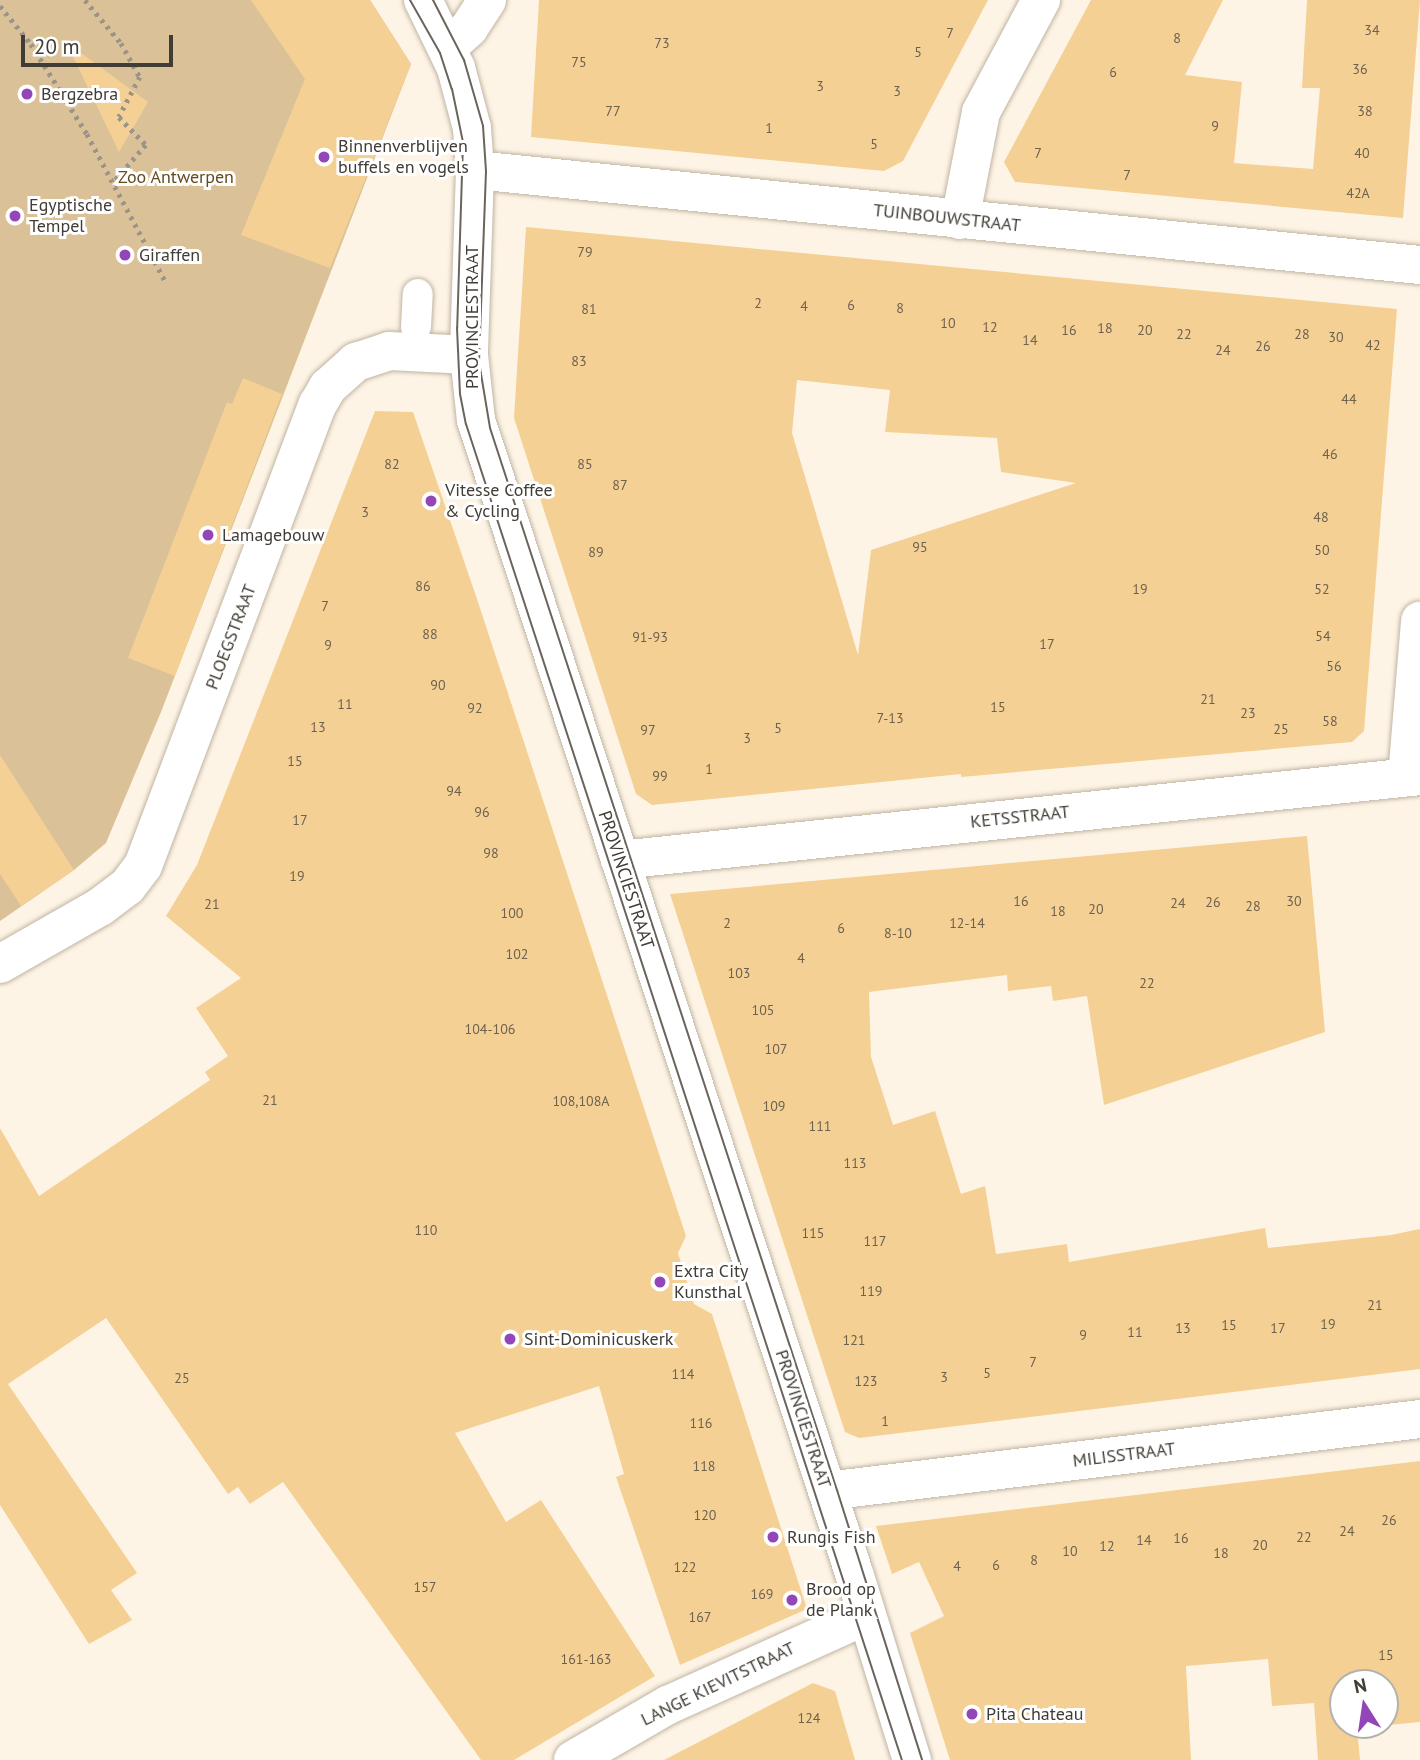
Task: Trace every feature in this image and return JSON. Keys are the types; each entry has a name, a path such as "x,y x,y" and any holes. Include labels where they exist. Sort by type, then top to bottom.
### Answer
{"street":[{"name":"PROVINCIESTRAAT","path":"423,0 447,48 469,107 475,170 469,355 476,420 827,1491 912,1760"},
{"path":"447,48 469,28 487,0"},
{"path":"960,220 981,112 1041,0"},
{"name":"TUINBOUWSTRAAT","path":"475,170 1420,265"},
{"path":"416,327 418,294"},
{"name":"PLOEGSTRAAT","path":"0,964 100,907 127,887 143,866 155,841 318,404 328,387 356,362 389,351 469,355"},
{"path":"1413,776 1420,621"},
{"name":"KETSSTRAAT","path":"620,860 1413,776"},
{"name":"MILISSTRAAT","path":"827,1491 1420,1419"},
{"name":"LANGE KIEVITSTRAAT","path":"573,1760 668,1705 867,1615"}],"path":[{"path":"85,0 121,43 140,77 119,117 146,145 113,183"},
{"path":"0,6 31,44 87,134 165,281"}],"green space":[{"name":"Zoo Antwerpen","path":"0,0 370,0 411,64 161,712 106,843 74,870 0,921"}],"building":[{"name":"Binnenverblijven buffels en vogels","path":"251,0 370,0 411,64 330,268 241,235 305,79"},
{"path":"539,0 988,0 903,161 884,171 531,137"},
{"path":"1091,0 1223,0 1185,75 1242,82 1234,163 1313,169 1320,88 1302,88 1307,0 1420,0 1403,218 1015,182 1004,162"},
{"path":"66,42 148,102 119,152"},
{"path":"526,227 1397,309 1364,731 1352,742 961,777 961,774 652,805 636,794 514,418","holes":["797,380 890,390 885,432 997,438 1001,472 1076,483 871,550 858,655 792,433"]},
{"name":"Lamagebouw","path":"243,378 282,394 175,676 128,658 227,402 232,404"},
{"path":"375,411 413,412 686,1236 678,1253 694,1304 712,1314 807,1609 680,1665 616,1477 624,1474 599,1386 455,1433 506,1522 541,1500 655,1676 514,1760 481,1760 283,1482 250,1504 238,1487 228,1494 106,1318 8,1384 137,1573 111,1590 132,1620 89,1644 0,1505 0,1128 39,1196 210,1080 205,1072 228,1056 196,1008 241,978 166,916 197,865"},
{"path":"0,755 74,870 21,906 0,874"},
{"path":"1307,836 1325,1032 1104,1105 1087,996 1053,1001 1051,986 1008,991 1007,975 869,992 871,1057 893,1125 935,1111 961,1194 985,1186 996,1254 1067,1244 1069,1262 1265,1228 1268,1248 1391,1235 1420,1229 1420,1369 859,1438 845,1432 670,894"},
{"path":"1420,1461 1420,1722 1399,1724 1399,1669 1329,1669 1329,1739 1358,1739 1360,1760 1318,1760 1314,1703 1272,1706 1268,1659 1186,1666 1191,1760 950,1760 910,1633 944,1616 919,1562 892,1574 876,1526"},
{"path":"813,1683 835,1691 855,1760 664,1760"}],"tram line":[{"path":"410,0 440,53 452,89 463,142 457,328 460,394 466,424 902,1760"},
{"path":"433,0 464,60 483,126 486,171 479,362 490,428 837,1490 922,1760"}],"place":[{"name":"Bergzebra","path":"27,94"},
{"name":"Binnenverblijven buffels en vogels","path":"324,157"},
{"name":"Egyptische Tempel","path":"15,216"},
{"name":"Giraffen","path":"125,255"},
{"name":"Vitesse Coffee & Cycling","path":"431,501"},
{"name":"Lamagebouw","path":"208,535"},
{"name":"Extra City Kunsthal","path":"660,1282"},
{"name":"Sint-Dominicuskerk","path":"510,1339"},
{"name":"Rungis Fish","path":"773,1537"},
{"name":"Brood op de Plank","path":"792,1600"},
{"name":"Pita Chateau","path":"972,1714"}]}
